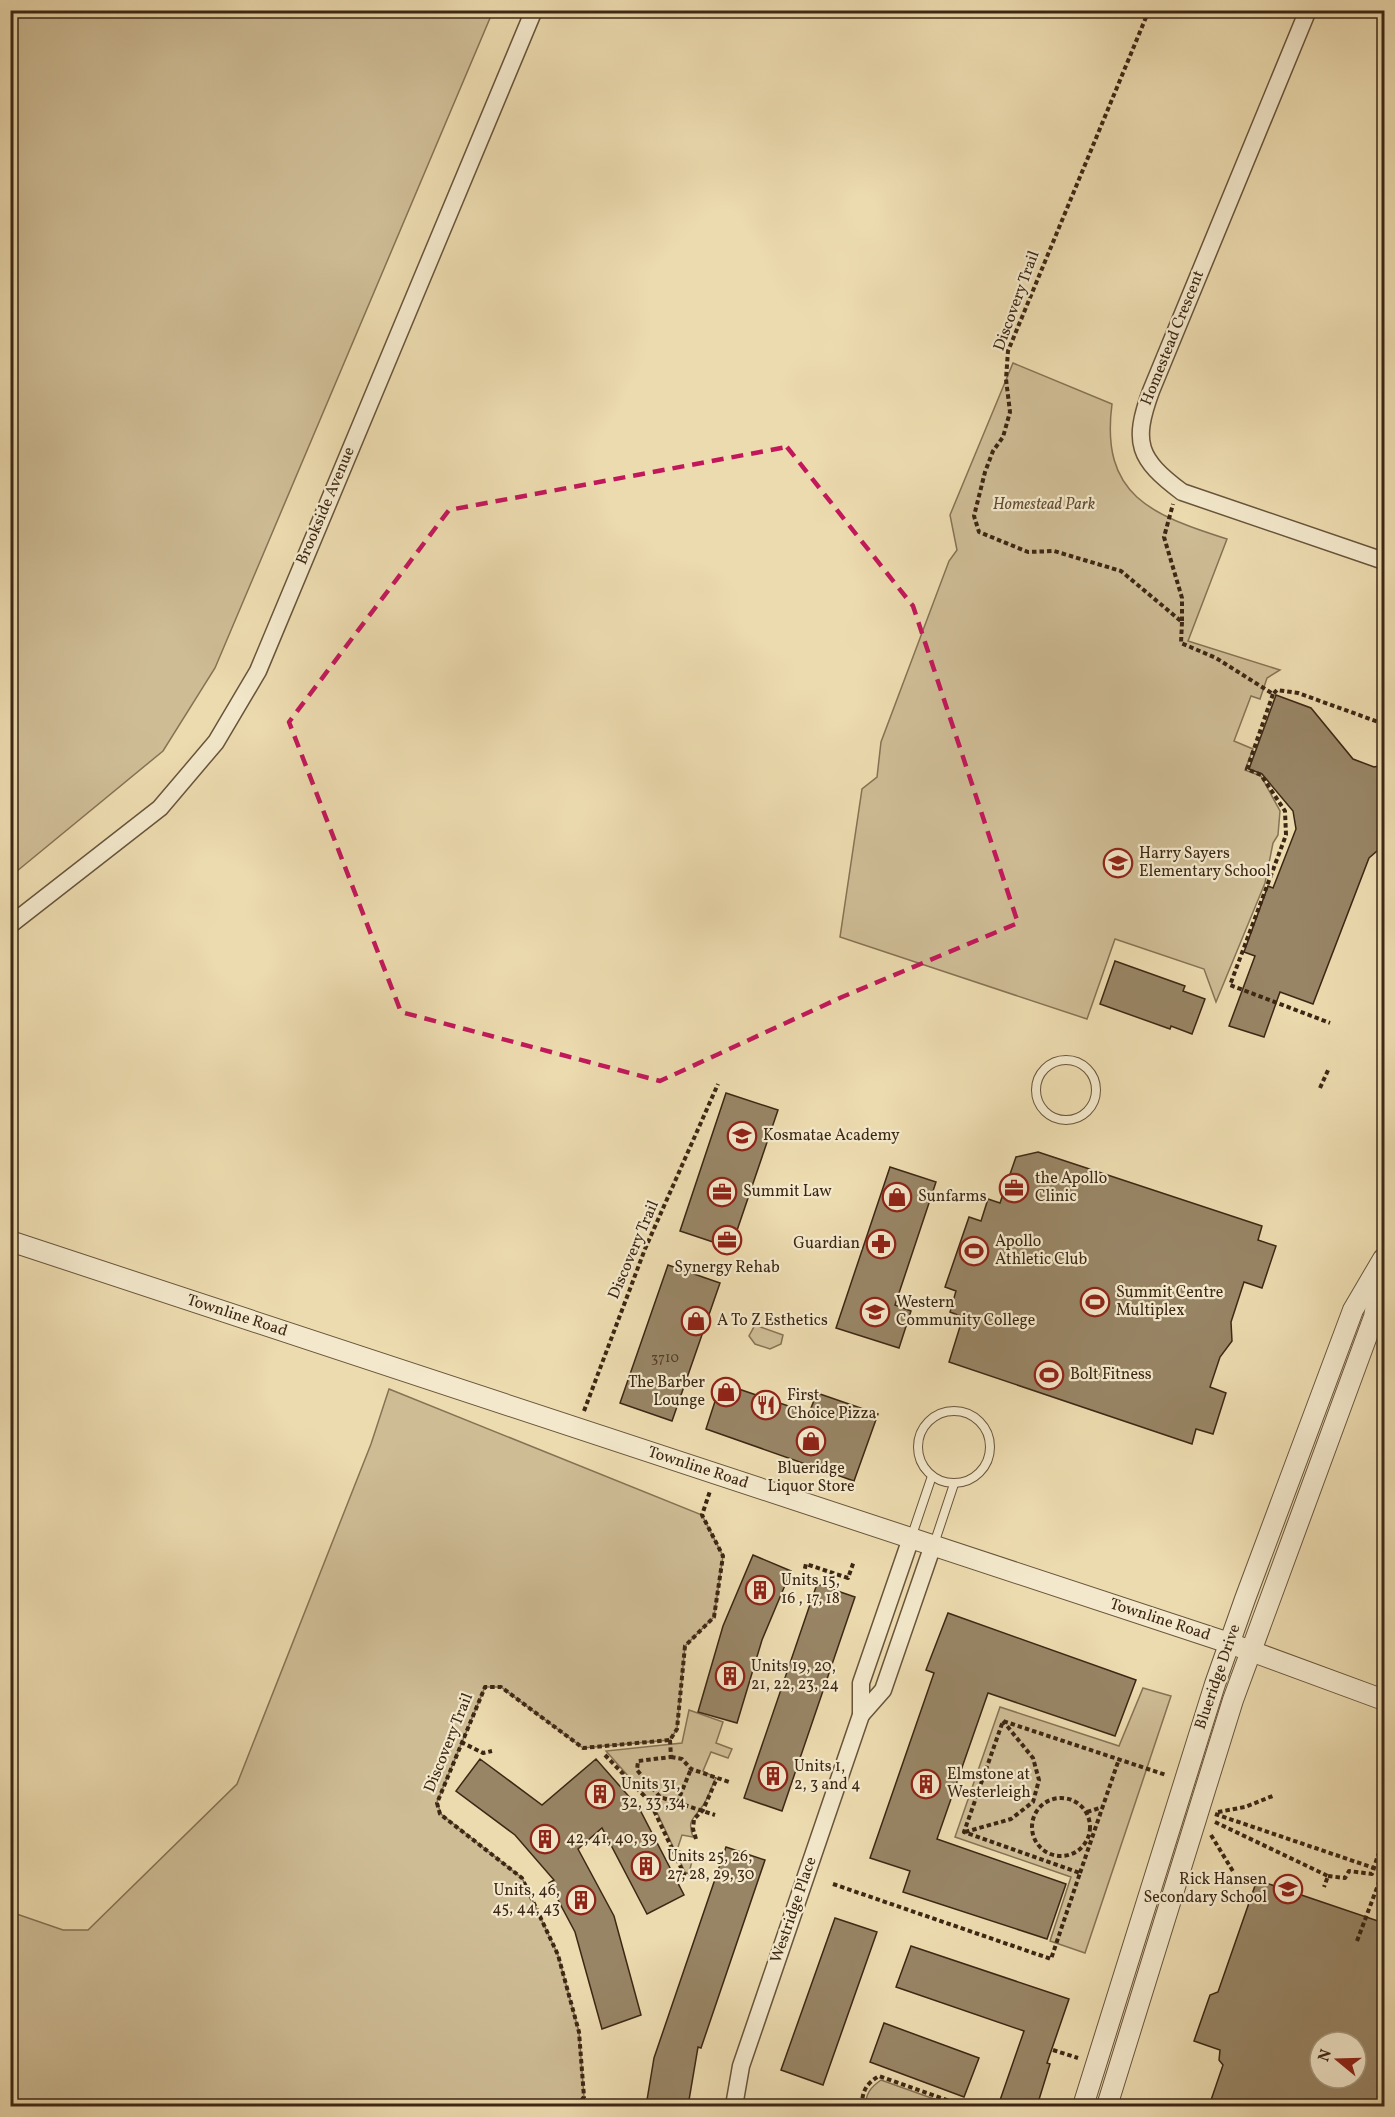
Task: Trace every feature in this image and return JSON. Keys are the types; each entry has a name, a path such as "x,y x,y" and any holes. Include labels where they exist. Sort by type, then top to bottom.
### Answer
{"street":[{"name":"Brookside Avenue","path":"10,925 160,808 216,742 258,671 534,10"},
{"name":"Homestead Crescent","path":"1308,10 1140,421 1142,451 1159,474 1178,489 1384,561"},
{"name":"Townline Road","path":"10,1241 1250,1650 1384,1700"},
{"name":"Blueridge Drive","path":"1083,2106 1229,1643 1353,1310 1384,1258"},
{"name":"Blueridge Drive","path":"1107,2106 1207,1814 1250,1650 1374,1317 1384,1258"},
{"name":"Westridge Place","path":"734,2106 741,2066 861,1715 861,1683 911,1538"},
{"name":"Westridge Place","path":"861,1715 883,1690 933,1545"}],"lane":[{"path":"1065,1059 1084,1065 1095,1080 1097,1090 1090,1108 1073,1119 1053,1117 1039,1103 1036,1093 1040,1073 1056,1061 1065,1059"},
{"path":"950,1411 963,1412 982,1424 991,1446 984,1468 976,1477 954,1484 932,1476 919,1456 921,1431 928,1421 939,1414 950,1411"},
{"path":"911,1538 932,1476"},
{"path":"933,1545 954,1484"}],"path":[{"name":"Discovery Trail","path":"1149,10 1008,351 1006,379 1010,412 1003,437 993,451 985,471 974,516 980,532 994,540 1028,552 1054,551 1121,571 1182,622"},
{"path":"1178,489 1164,537 1182,598 1181,643 1216,658 1273,694"},
{"path":"1330,1023 1230,985 1286,835 1285,811 1262,775 1246,769 1273,694 1277,690 1298,693 1384,724"},
{"path":"1320,1088 1329,1068"},
{"name":"Discovery Trail","path":"578,1428 645,1249 718,1084"},
{"path":"671,1757 670,1740 677,1729 685,1646 714,1617 723,1556 702,1515 716,1474"},
{"path":"803,1576 806,1564 848,1578 854,1561"},
{"name":"Discovery Trail","path":"577,2106 584,2097 579,2032 558,1954 522,1878 441,1814 437,1803 484,1687 501,1687 583,1748 670,1740"},
{"path":"1003,1721 1166,1775"},
{"path":"964,1833 1011,1820 1033,1802 1039,1780 1033,1758 1003,1721"},
{"path":"964,1833 1003,1721"},
{"path":"461,1742 483,1753 492,1751"},
{"path":"605,1755 650,1802 684,1874 697,1879"},
{"path":"715,1815 660,1797 637,1770 636,1765 638,1761 671,1757 682,1759 691,1769 729,1782"},
{"path":"833,1884 1051,1959 1119,1759"},
{"path":"677,1803 691,1769"},
{"path":"696,1839 693,1829 694,1819 703,1810 717,1778"},
{"path":"1207,1814 1245,1807 1275,1795"},
{"path":"1059,1797 1078,1802 1087,1812 1091,1827 1084,1845 1077,1852 1058,1856 1040,1848 1032,1831 1032,1821 1038,1809 1050,1799 1059,1797"},
{"path":"1033,1802 1038,1809"},
{"path":"1087,1812 1103,1806"},
{"path":"1207,1814 1374,1868"},
{"path":"1207,1814 1208,1831 1234,1873"},
{"path":"1207,1814 1328,1876 1345,1878 1349,1871 1372,1874 1378,1855 1384,1857"},
{"path":"964,1833 1080,1873"},
{"path":"1084,1845 1086,1853"},
{"path":"1357,1941 1384,1869"},
{"path":"1324,1887 1328,1876"},
{"path":"1053,2050 1079,2059"},
{"path":"862,2106 862,2096 868,2083 879,2076 964,2106"},
{"path":"945,2106 947,2100"}],"highlighted area":[{"path":"787,447 913,606 1018,923 842,997 660,1081 401,1012 289,722 449,510"}],"green space":[{"path":"11,10 493,11 215,668 163,751 11,876"},
{"name":"Harry Sayers Elementary School","path":"1013,363 1112,404 1110,435 1114,461 1123,481 1137,497 1154,510 1176,521 1227,539 1188,641 1280,670 1267,678 1260,699 1251,696 1234,741 1253,749 1245,770 1261,776 1280,811 1278,835 1273,843 1265,883 1216,1002 1204,969 1115,939 1087,1019 840,937 862,789 877,777 881,742 949,561 957,550 950,515"},
{"path":"755,1325 783,1335 781,1344 770,1349 755,1344 749,1336"},
{"path":"389,1389 702,1515 723,1556 714,1617 685,1646 677,1729 670,1740 583,1748 501,1687 485,1687 437,1802 441,1814 522,1878 558,1955 579,2032 584,2097 577,2106 11,2106 11,1912 63,1930 88,1930 237,1784 371,1444"},
{"path":"1143,1688 1171,1696 1085,1953 1050,1941 1071,1877 955,1837 1000,1707 1119,1746"},
{"path":"689,1710 723,1722 716,1743 732,1749 728,1758 711,1752 703,1771 716,1778 706,1801 692,1821 693,1837 682,1835 677,1850 693,1856 689,1874 685,1872 653,1804 606,1751 682,1743"},
{"path":"881,2080 948,2104 947,2106 866,2106 869,2091"}],"building":[{"name":"Harry Sayers Elementary School","path":"1276,695 1311,708 1353,759 1374,767 1384,765 1384,845 1369,858 1313,1004 1280,992 1264,1037 1229,1026 1255,956 1244,952 1268,886 1273,888 1296,829 1293,811 1262,774 1249,769"},
{"path":"1115,961 1185,986 1183,991 1205,999 1192,1034 1171,1026 1170,1029 1100,1004"},
{"path":"726,1093 778,1110 731,1248 680,1231"},
{"name":"Summit Centre Multiplex","path":"1038,1152 1262,1226 1258,1240 1276,1246 1262,1288 1244,1282 1231,1322 1232,1341 1220,1357 1210,1387 1226,1393 1213,1434 1196,1429 1192,1444 949,1362 963,1317 950,1312 956,1291 945,1287 969,1217 981,1221 988,1199 1000,1203 1016,1157"},
{"path":"890,1167 936,1182 895,1305 911,1311 899,1348 836,1328"},
{"path":"668,1265 720,1283 672,1421 620,1403"},
{"path":"721,1383 809,1413 817,1393 878,1414 854,1481 706,1429"},
{"path":"753,1555 791,1571 762,1640 737,1723 698,1712 723,1626"},
{"path":"817,1584 855,1597 782,1811 744,1798"},
{"name":"Elmstone at Westerleigh","path":"948,1613 1136,1680 1115,1736 988,1693 937,1839 1066,1884 1047,1939 903,1892 910,1871 870,1858 934,1673 926,1670"},
{"path":"480,1759 542,1805 596,1759 639,1808 684,1895 647,1914 602,1828 578,1849 614,1916 641,2015 602,2029 575,1932 549,1883 554,1880 515,1835 456,1791"},
{"path":"726,1847 765,1860 701,2048 698,2047 688,2106 646,2106 654,2058"},
{"path":"1257,1880 1384,1923 1384,2106 1209,2106 1223,2065 1219,2060 1220,2050 1194,2041 1210,1995 1218,1992"},
{"path":"835,1918 877,1932 823,2085 781,2070"},
{"path":"911,1946 1069,1999 1047,2063 1050,2064 1037,2106 998,2106 1024,2031 896,1987"},
{"path":"884,2023 979,2058 964,2097 870,2062"}],"waterway":[{"path":"10,28 15,10"}],"place":[{"name":"Harry Sayers Elementary School","path":"1118,863"},
{"name":"Kosmatae Academy","path":"742,1136"},
{"name":"the Apollo Clinic","path":"1014,1188"},
{"name":"Summit Law","path":"722,1192"},
{"name":"Sunfarms","path":"897,1197"},
{"name":"Synergy Rehab","path":"727,1240"},
{"name":"Guardian","path":"881,1244"},
{"name":"Apollo Athletic Club","path":"974,1251"},
{"name":"Summit Centre Multiplex","path":"1095,1302"},
{"name":"Western Community College","path":"875,1312"},
{"name":"A To Z Esthetics","path":"696,1321"},
{"name":"Bolt Fitness","path":"1049,1375"},
{"name":"The Barber Lounge","path":"726,1392"},
{"name":"First Choice Pizza","path":"766,1405"},
{"name":"Blueridge Liquor Store","path":"811,1441"},
{"name":"Units 15, 16 , 17, 18","path":"760,1590"},
{"name":"Units 19, 20, 21, 22, 23, 24","path":"730,1676"},
{"name":"Units 1, 2, 3 and 4","path":"773,1776"},
{"name":"Elmstone at Westerleigh","path":"926,1784"},
{"name":"Units 31, 32, 33 ,34","path":"600,1794"},
{"name":"42, 41, 40, 39","path":"545,1839"},
{"name":"Units 25, 26, 27, 28, 29, 30","path":"646,1866"},
{"name":"Rick Hansen Secondary School","path":"1288,1889"},
{"name":"Units, 46, 45, 44, 43","path":"581,1900"}],"park label":[{"name":"Homestead Park","path":"1044,505"}]}
